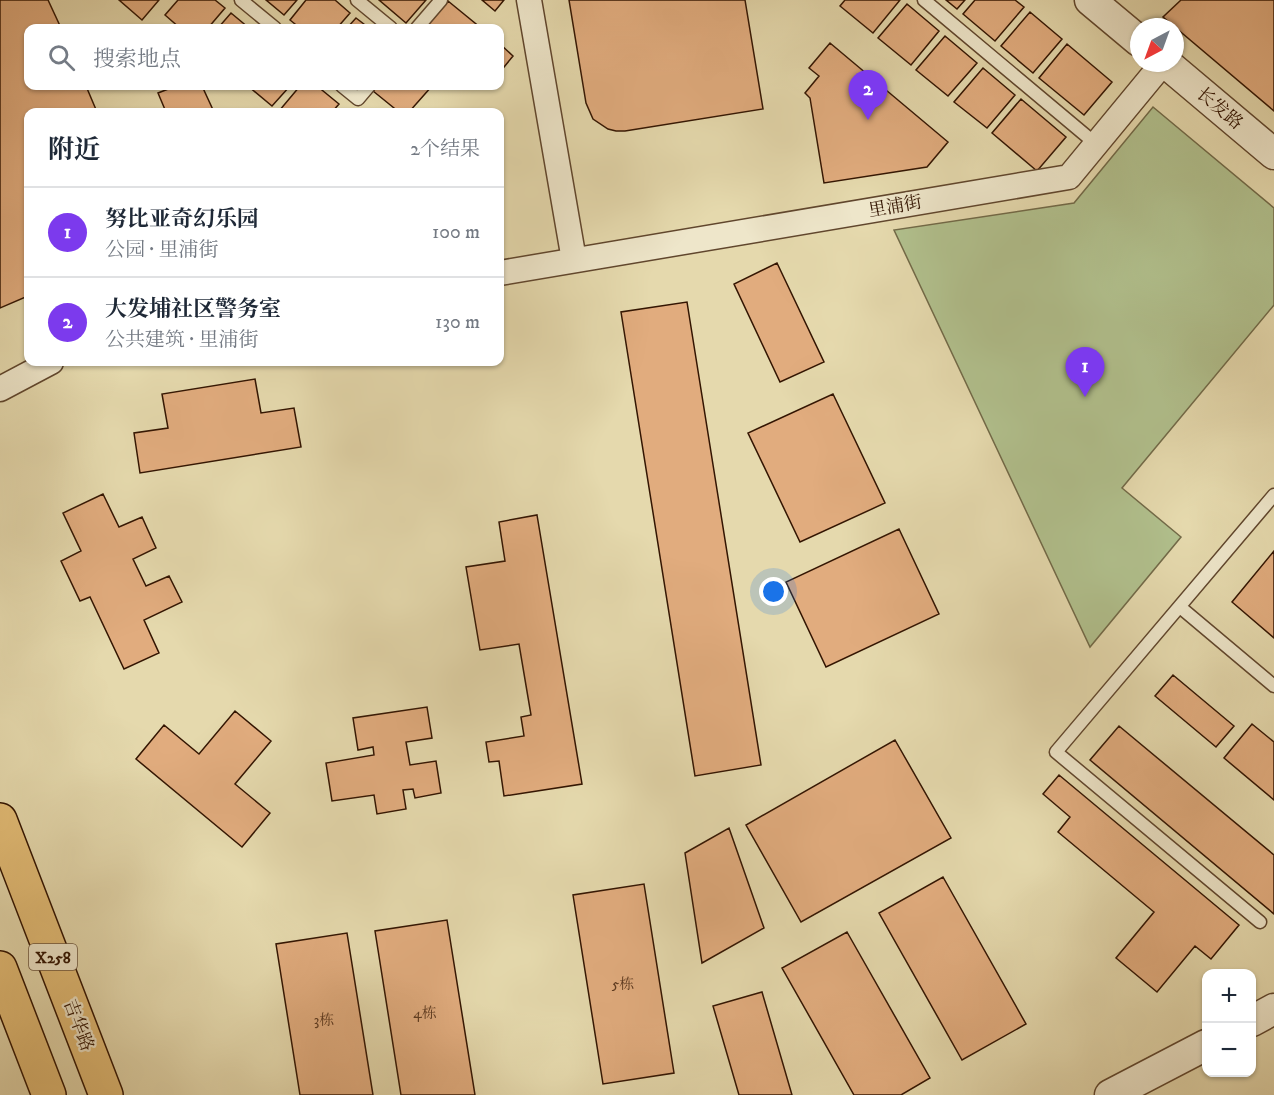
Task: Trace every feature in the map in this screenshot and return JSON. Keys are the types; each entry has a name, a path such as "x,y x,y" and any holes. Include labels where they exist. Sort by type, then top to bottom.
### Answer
{"main road":[{"name":"吉华路","path":"0,820 106,1095"},
{"name":"X258","path":"0,968 49,1095"}],"street":[{"path":"529,0 574,260"},
{"path":"1107,5 1130,31"},
{"name":"里浦街","path":"504,272 1070,177 1157,72"},
{"name":"长发路","path":"1176,72 1274,154"},
{"path":"0,389 43,366"},
{"path":"1256,1018 1274,1009"},
{"path":"1110,1095 1202,1047"}],"lane":[{"path":"241,0 270,24"},
{"path":"357,0 386,24"},
{"path":"420,24 441,0"},
{"path":"924,0 1096,144"},
{"path":"347,90 358,99 366,90"},
{"path":"1260,922 1056,752 1274,495"},
{"path":"1180,607 1274,686"}],"green space":[{"path":"1153,107 1274,208 1274,305 1122,488 1181,537 1090,647 894,230 1074,203"}],"building":[{"path":"0,0 48,0 59,24 24,24 24,90 88,90 95,108 24,108 24,298 0,308"},
{"path":"119,0 159,0 142,20"},
{"path":"178,0 215,0 225,8 211,24 175,24 165,15"},
{"path":"266,0 297,0 284,15"},
{"path":"306,0 335,0 350,13 340,24 295,24 290,20"},
{"path":"379,0 426,0 406,23"},
{"path":"482,0 504,0 495,11"},
{"path":"569,0 745,0 763,109 625,131 608,129 593,119 586,103"},
{"path":"845,0 900,0 873,33 840,6"},
{"path":"946,0 965,0 957,9"},
{"path":"975,0 1015,0 1024,7 995,41 963,14"},
{"path":"1181,0 1274,0 1274,111 1184,35 1184,18 1163,17"},
{"path":"448,1 476,24 428,24"},
{"path":"907,4 939,31 911,65 878,38"},
{"path":"1030,12 1062,39 1033,73 1001,46"},
{"path":"231,13 244,24 221,24"},
{"path":"356,18 364,24 351,24"},
{"path":"945,36 977,63 948,96 916,70"},
{"path":"830,43 948,142 927,167 824,183 810,98 805,93 819,76 809,68"},
{"path":"1067,44 1112,82 1084,115 1039,78"},
{"path":"504,48 513,56 504,67"},
{"path":"983,68 1015,95 987,128 954,102"},
{"path":"166,90 204,90 212,108 164,108 158,93"},
{"path":"253,90 286,90 272,106"},
{"path":"297,90 322,90 339,104 336,108 282,108"},
{"path":"428,90 413,108 394,108 373,91"},
{"path":"1021,99 1066,137 1037,171 992,133"},
{"path":"777,263 824,362 780,382 734,284"},
{"path":"687,302 761,765 695,776 621,312"},
{"path":"255,379 261,413 294,408 301,447 140,473 134,433 168,428 162,394"},
{"path":"833,394 885,503 800,542 748,433"},
{"path":"103,494 119,527 142,517 156,548 133,559 146,586 169,576 182,602 144,620 159,653 124,669 90,597 80,601 61,561 81,551 63,513"},
{"path":"537,515 582,784 504,796 499,761 489,762 486,742 524,736 521,717 531,715 519,644 480,650 466,567 505,561 499,522"},
{"path":"899,529 939,614 826,667 786,582"},
{"path":"1274,551 1274,638 1232,602"},
{"path":"1173,675 1234,726 1216,747 1155,696"},
{"path":"427,707 432,738 406,742 410,765 436,761 441,793 415,798 413,789 403,790 406,809 377,814 374,795 332,801 326,763 374,755 373,747 358,750 353,718"},
{"path":"235,711 271,741 235,784 270,813 242,847 136,759 164,725 199,754"},
{"path":"1252,724 1274,742 1274,800 1224,758"},
{"path":"1119,726 1274,855 1274,914 1090,760"},
{"path":"895,740 951,838 801,922 746,825"},
{"path":"1059,775 1239,925 1211,959 1195,946 1157,992 1116,958 1154,912 1058,832 1070,817 1043,794"},
{"path":"729,828 764,928 702,963 685,853"},
{"path":"943,877 1026,1024 962,1060 879,913"},
{"path":"644,884 674,1073 603,1084 573,895"},
{"path":"447,920 475,1095 401,1095 375,931"},
{"path":"847,932 930,1078 901,1095 854,1095 782,968"},
{"path":"347,933 373,1095 300,1095 276,944"},
{"path":"762,992 792,1095 739,1095 713,1006"}],"place":[{"name":"大发埔社区警务室","path":"868,120"},
{"name":"努比亚奇幻乐园","path":"1085,397"}]}
